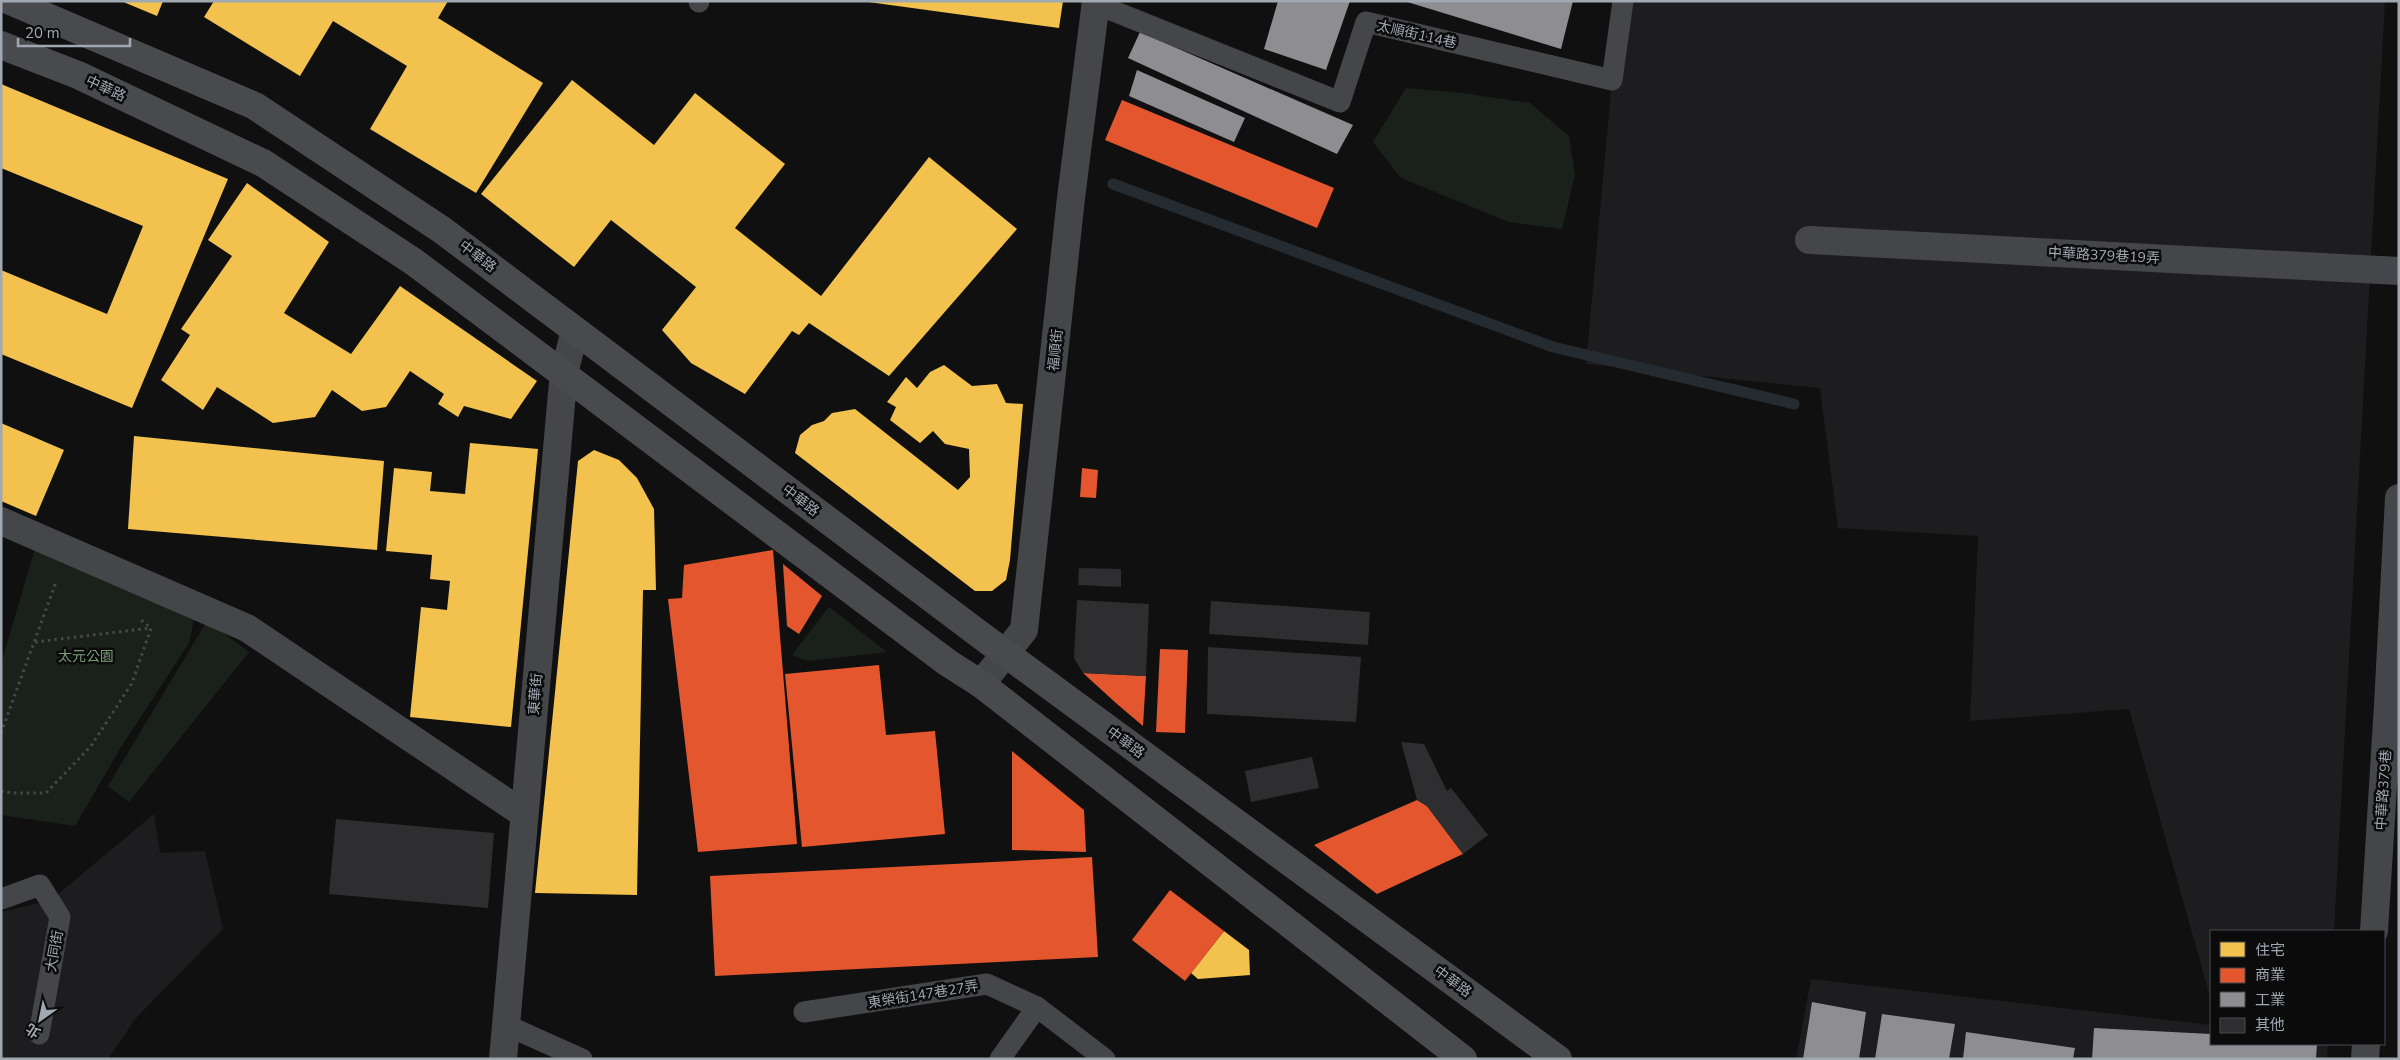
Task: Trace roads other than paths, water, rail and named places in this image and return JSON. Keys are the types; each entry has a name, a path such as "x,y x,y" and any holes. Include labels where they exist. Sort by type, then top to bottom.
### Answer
{"street":[{"name":"中華路","path":"10,1 255,106 442,230 1005,653 1558,1059"},
{"name":"福順街","path":"981,684 1024,630 1071,198 1096,2"},
{"name":"中華路","path":"1,45 78,75 263,163 414,262 948,663 981,684 1463,1059"},
{"name":"中華路379巷19弄","path":"1809,240 2399,270"},
{"name":"東華街","path":"503,1059 564,373 575,331"},
{"name":"中華路379巷","path":"2374,930 2394,705 2399,498"},
{"path":"1,521 247,628 524,814"},
{"path":"2365,1059 2366,1045"}],"lane":[{"name":"太順街114巷","path":"1096,2 1340,102 1366,22 1612,80 1623,1"},
{"name":"大同街","path":"1,899 40,885 60,918 39,1034"},
{"name":"東榮街147巷27弄","path":"804,1012 987,984 1037,1007 1105,1059"},
{"path":"1000,1059 1037,1007"},
{"path":"506,1025 582,1059"}],"waterway":[{"path":"1113,184 1553,347 1794,404"}],"park label":[{"name":"太元公園","path":"86,656"}]}
